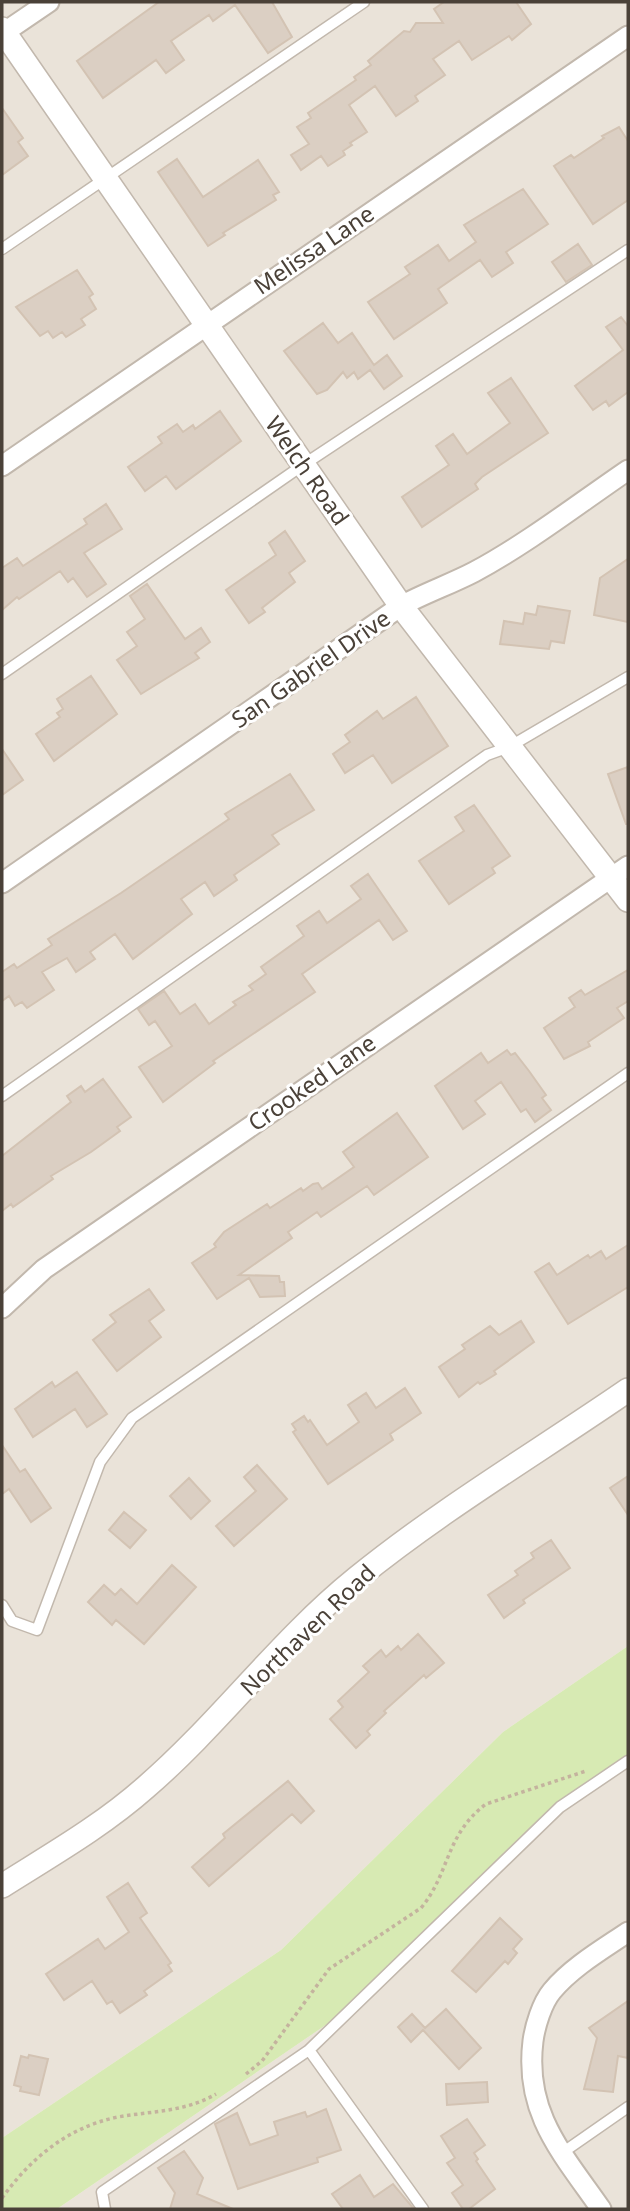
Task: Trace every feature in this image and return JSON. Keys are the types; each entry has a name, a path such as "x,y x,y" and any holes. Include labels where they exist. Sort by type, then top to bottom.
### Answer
{"street":[{"path":"3,32 49,2"},
{"name":"Welch Road","path":"3,32 401,606 509,747 620,872 628,900"},
{"name":"Melissa Lane","path":"2,466 628,36"},
{"name":"San Gabriel Drive","path":"2,883 401,606 432,589 473,573 628,470"},
{"name":"Crooked Lane","path":"2,1308 44,1269 620,872"},
{"name":"Northaven Road","path":"2,1886 93,1828 146,1788 356,1578 628,1390"},
{"path":"601,2209 547,2132 534,2097 530,2070 534,2030 551,1992 587,1961 628,1932"}],"lane":[{"path":"2,249 364,2"},
{"path":"2,674 303,465 628,250"},
{"path":"2,1096 487,755 509,747 628,677"},
{"path":"2,1605 12,1621 37,1630 100,1462 132,1418 628,1073"},
{"path":"105,2209 102,2192 309,2050 560,1807 628,1760"},
{"path":"309,2050 423,2209"},
{"path":"562,2153 628,2107"}],"path":[{"path":"241,2078 262,2060 329,1969 421,1908 430,1897 460,1828 472,1815 486,1804 589,1769"},
{"path":"2,2198 20,2174 51,2145 87,2126 118,2117 189,2106 223,2090"}],"shaded area":[{"path":"2,2 628,2 628,1646 503,1732 281,1950 2,2138"},
{"path":"628,1756 628,2209 57,2209 333,2020 576,1792"}],"green space":[{"path":"628,1646 628,1756 560,1803 333,2020 57,2209 2,2209 2,2138 281,1950 503,1732"}],"building":[{"path":"159,2 272,2 292,37 268,53 235,5 213,21 209,15 171,41 184,60 166,73 156,60 103,98 77,61"},
{"path":"444,2 516,2 531,24 512,40 509,36 472,60 459,41 433,59 445,75 415,96 418,101 396,116 375,86 349,105 367,132 350,143 352,145 343,151 345,155 328,166 321,156 301,170 291,155 309,144 297,127 311,118 308,113 356,80 354,77 371,65 368,61 404,31 410,32 416,23 443,23 434,9"},
{"path":"2,108 23,138 18,142 28,156 2,175"},
{"path":"619,127 628,141 628,200 593,224 554,166 571,155 574,158 604,138 602,136"},
{"path":"177,159 203,197 258,160 279,192 273,195 276,200 223,233 225,235 208,246 158,172"},
{"path":"523,189 548,224 506,252 513,263 492,277 480,260 438,289 447,303 394,339 368,302 410,274 405,267 438,245 449,261 476,242 464,225"},
{"path":"578,244 592,265 566,282 552,262"},
{"path":"77,270 93,294 89,297 96,309 81,319 85,325 66,337 62,332 53,338 48,331 40,336 16,307"},
{"path":"621,317 628,326 628,392 609,406 606,401 593,410 575,386 623,350 606,327"},
{"path":"323,323 338,343 352,333 374,365 387,355 402,376 384,389 370,370 358,379 354,372 347,378 343,372 327,390 317,394 284,351"},
{"path":"511,378 548,433 482,477 475,484 478,489 422,527 402,497 449,465 436,446 453,434 467,454 510,423 488,393"},
{"path":"220,411 241,441 176,489 166,476 145,491 128,467 162,443 158,437 177,424 183,432 193,425 195,429"},
{"path":"106,504 122,529 84,553 106,584 87,597 73,578 68,582 60,571 19,599 17,597 2,610 2,568 17,558 23,566 87,524 84,519"},
{"path":"285,531 305,561 289,573 295,582 262,608 265,612 249,623 226,590 276,555 269,543"},
{"path":"628,559 628,622 594,615 600,578"},
{"path":"147,584 185,639 201,628 210,642 195,653 199,658 141,694 117,660 137,646 127,632 145,619 130,596"},
{"path":"538,606 570,611 564,643 551,641 549,649 500,644 504,621 523,624 525,613 536,615"},
{"path":"91,676 117,714 54,761 36,734 60,717 57,713 63,709 57,699"},
{"path":"416,697 448,746 392,783 373,755 345,773 333,754 350,742 345,735 377,711 383,719"},
{"path":"2,749 23,780 2,795"},
{"path":"628,767 628,824 626,824 608,774"},
{"path":"290,774 314,810 272,835 279,844 234,875 237,880 214,896 205,882 181,899 192,914 133,959 115,934 90,952 95,959 76,972 67,958 42,972 54,990 27,1008 22,1002 15,1006 9,996 2,1001 2,972 14,964 17,968 52,945 48,939 229,819 225,814"},
{"path":"474,805 510,856 492,868 495,873 449,904 419,861 464,831 455,817"},
{"path":"368,874 407,931 393,940 379,920 302,974 315,992 213,1061 215,1063 163,1102 139,1067 172,1046 155,1021 149,1025 138,1009 164,991 180,1014 195,1004 209,1024 236,1005 233,1002 253,990 249,986 266,974 261,967 304,936 297,926 319,911 327,923 361,899 351,886"},
{"path":"628,970 628,1001 617,1008 624,1018 588,1042 590,1046 564,1059 544,1028 575,1007 569,998 581,990 585,995"},
{"path":"507,1050 511,1055 515,1053 529,1071 546,1095 542,1098 551,1110 535,1122 526,1109 521,1112 501,1082 475,1101 485,1114 463,1129 435,1086 481,1053 488,1063"},
{"path":"103,1079 131,1117 117,1127 120,1131 51,1176 53,1179 13,1207 11,1204 2,1211 2,1156 71,1102 67,1096 81,1086 85,1092"},
{"path":"397,1113 428,1157 374,1195 367,1186 321,1217 317,1212 288,1232 292,1238 239,1275 279,1276 280,1282 284,1282 285,1296 260,1297 249,1278 217,1299 192,1263 216,1247 214,1244 224,1232 267,1204 270,1208 301,1188 303,1191 313,1184 318,1183 322,1189 354,1167 343,1152"},
{"path":"628,1245 628,1287 568,1324 535,1272 549,1263 557,1275 588,1255 590,1258 601,1251 606,1259"},
{"path":"149,1289 164,1310 149,1321 161,1337 117,1371 93,1340 116,1322 110,1315"},
{"path":"521,1321 534,1342 494,1371 496,1374 480,1384 478,1382 459,1397 439,1367 465,1349 462,1345 490,1326 499,1335"},
{"path":"77,1372 107,1414 87,1427 75,1409 33,1437 15,1409 52,1382 55,1387"},
{"path":"405,1388 421,1413 390,1434 393,1440 328,1484 293,1432 296,1430 292,1424 304,1416 308,1422 310,1420 327,1445 359,1422 348,1405 366,1393 376,1408"},
{"path":"2,1445 20,1472 25,1469 51,1508 31,1522 9,1489 2,1494"},
{"path":"257,1465 287,1499 234,1546 216,1526 256,1491 244,1477"},
{"path":"628,1476 628,1515 610,1488"},
{"path":"189,1478 210,1501 191,1519 170,1496"},
{"path":"124,1512 146,1530 130,1548 109,1530"},
{"path":"551,1540 570,1568 523,1600 525,1603 504,1618 488,1595 518,1575 515,1571 534,1558 531,1553"},
{"path":"172,1565 196,1587 144,1644 116,1620 112,1625 88,1602 104,1585 115,1595 121,1589 137,1604"},
{"path":"418,1634 444,1663 426,1678 424,1675 384,1711 386,1713 367,1731 370,1735 356,1748 330,1719 343,1707 338,1701 369,1672 363,1666 381,1650 386,1657 398,1646 401,1650"},
{"path":"288,1781 314,1811 301,1823 292,1814 209,1886 192,1867 225,1838 223,1834"},
{"path":"128,1883 147,1913 140,1918 171,1963 168,1965 172,1971 144,1991 147,1995 120,2013 112,2001 107,2004 92,1981 64,2000 46,1974 98,1939 105,1949 129,1932 107,1897"},
{"path":"500,1918 522,1939 513,1949 517,1953 508,1964 505,1961 476,1992 452,1971"},
{"path":"628,2001 628,2058 618,2056 613,2092 584,2089 597,2038 589,2028"},
{"path":"446,2009 481,2048 459,2069 423,2030 411,2042 398,2027 412,2014 425,2028"},
{"path":"29,2055 48,2059 39,2095 20,2091 21,2087 14,2085 21,2056 28,2058"},
{"path":"487,2082 488,2102 447,2105 446,2084"},
{"path":"326,2109 341,2150 317,2158 318,2162 238,2189 215,2124 237,2113 250,2145 278,2135 274,2122 305,2112 307,2117"},
{"path":"467,2119 485,2145 474,2153 478,2159 476,2161 495,2189 469,2209 463,2209 452,2193 463,2185 447,2163 455,2158 441,2136"},
{"path":"184,2151 203,2178 197,2194 233,2209 170,2209 175,2193 158,2168"},
{"path":"360,2175 374,2197 393,2184 414,2209 343,2209 332,2194"}]}
